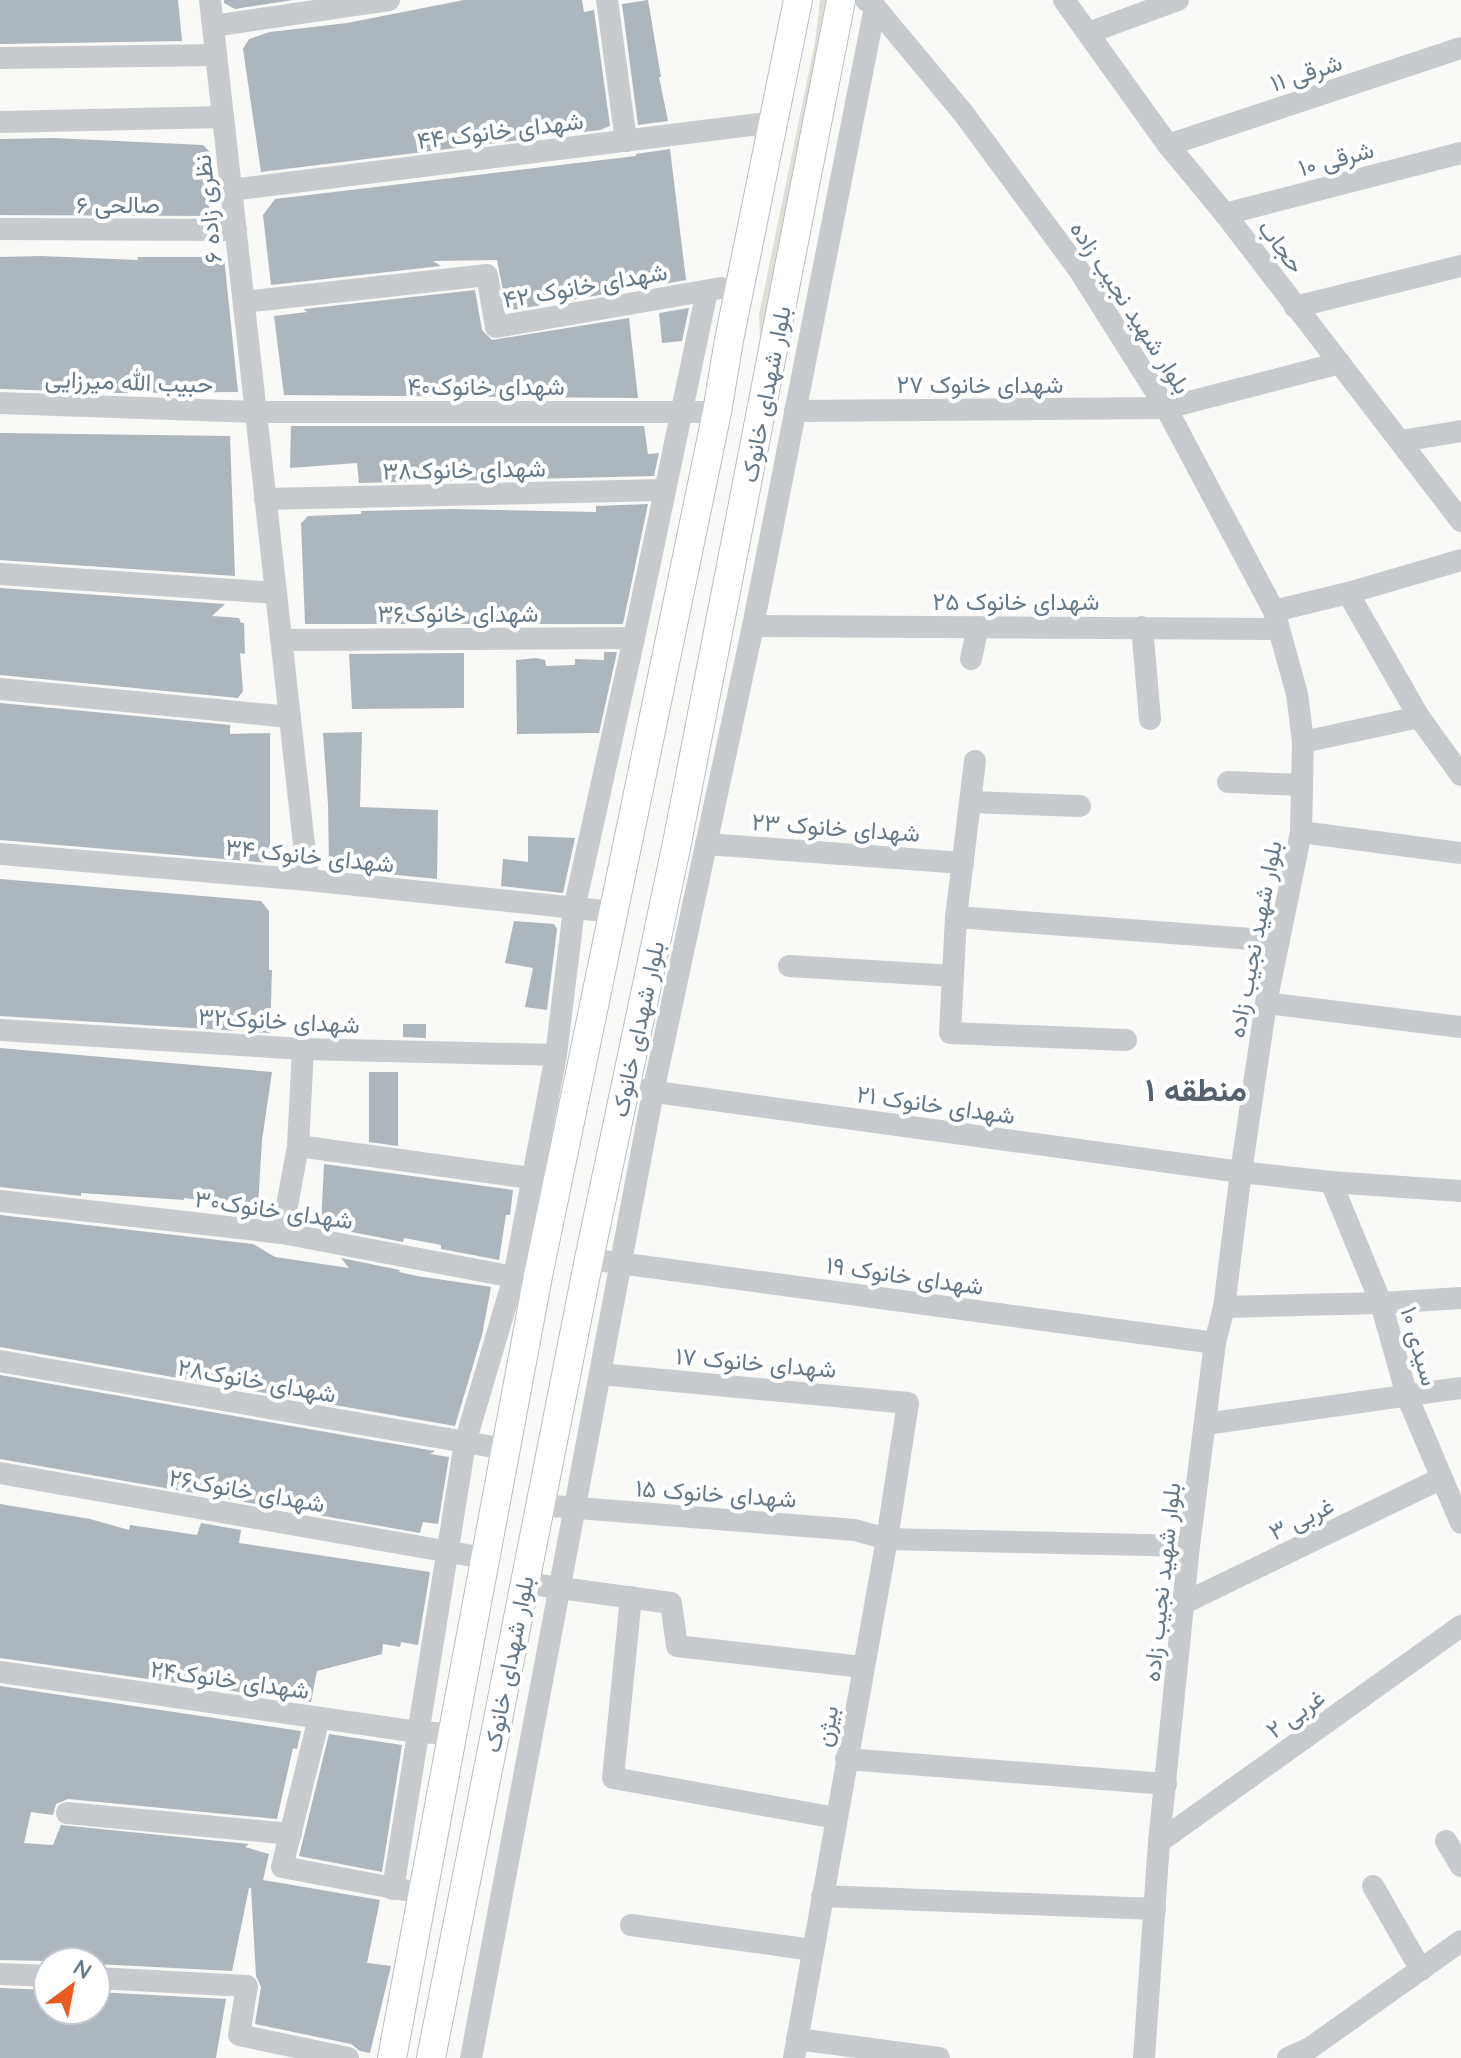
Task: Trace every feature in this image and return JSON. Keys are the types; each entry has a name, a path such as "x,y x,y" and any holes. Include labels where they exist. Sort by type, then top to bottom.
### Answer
{"main road":[{"name":"بلوار شهدای خانوک","path":"392,2058 505,1449 526,1276 614,912 798,0"},
{"name":"بلوار شهدای خانوک","path":"431,2058 589,1259 701,726 841,0"}],"street":[{"name":"نظری زاده ۶","path":"210,0 308,880"},
{"path":"213,26 389,0"},
{"path":"607,0 626,141"},
{"name":"حجاب","path":"1064,0 1168,145 1225,214 1461,521"},
{"path":"1088,33 1178,0"},
{"path":"471,2058 653,1092 753,626 870,4"},
{"name":"بلوار شهید نجیب زاده","path":"870,4 964,114 1079,270 1166,408 1277,620 1297,694 1303,742 1301,832 1266,1003 1224,1307 1215,1343 1189,1546 1159,1842 1144,2058"},
{"name":"شرقی ۱۱","path":"1168,145 1461,48"},
{"path":"0,58 216,55"},
{"path":"0,122 223,117"},
{"name":"۴۴ شهدای خانوک","path":"231,190 775,122"},
{"name":"شرقی ۱۰","path":"1225,214 1461,153"},
{"name":"۶ صالحی","path":"0,229 236,230"},
{"path":"1295,307 1461,266"},
{"name":"شهدای خانوک ۴۲","path":"244,302 487,275 496,327 741,285"},
{"path":"393,1889 465,1443 526,1276 531,1178 556,1055 574,909 707,291"},
{"name":"شهدای خانوک ۲۷","path":"795,411 1166,408 1340,363"},
{"name":"حبیب الله میرزایی","path":"0,403 256,412"},
{"name":"شهدای خانوک۴۰","path":"256,412 717,412"},
{"path":"1401,441 1461,431"},
{"path":"750,477 781,484"},
{"name":"شهدای خانوک۳۸","path":"265,499 663,490"},
{"name":"شهدای خانوک ۲۵","path":"753,626 1142,627 1277,620 1348,593 1461,560"},
{"path":"0,574 276,593"},
{"path":"1348,593 1419,717 1454,751 1461,775"},
{"path":"971,659 978,627"},
{"path":"1142,627 1150,719"},
{"name":"شهدای خانوک۳۶","path":"281,640 634,638"},
{"path":"0,689 290,717"},
{"path":"1303,742 1419,717"},
{"path":"701,726 730,733"},
{"path":"975,761 956,917 950,1033 1126,1040"},
{"path":"1228,782 1301,785"},
{"path":"970,802 1080,806"},
{"path":"1301,832 1461,853"},
{"name":"شهدای خانوک ۲۳","path":"706,844 963,863"},
{"name":"۳۴ شهدای خانوک","path":"0,854 308,880 614,912"},
{"path":"956,917 1279,941"},
{"path":"789,966 953,976"},
{"path":"648,978 676,982"},
{"path":"1266,1003 1460,1023"},
{"name":"شهدای خانوک۳۲","path":"0,1030 303,1049 556,1055"},
{"path":"282,1233 298,1146 303,1049"},
{"name":"شهدای خانوک ۲۱","path":"624,1088 1241,1172 1461,1191"},
{"path":"298,1146 531,1178"},
{"name":"سیدی ۱۰","path":"1331,1182 1381,1303 1407,1396 1461,1523"},
{"name":"شهدای خانوک۳۰","path":"0,1201 282,1233 526,1276"},
{"name":"شهدای خانوک ۱۹","path":"589,1259 1215,1343"},
{"path":"1224,1307 1461,1298"},
{"name":"شهدای خانوک۲۸","path":"0,1361 505,1449"},
{"name":"شهدای خانوک ۱۷","path":"600,1374 908,1403"},
{"path":"1205,1424 1461,1388"},
{"name":"بیژن","path":"796,2049 887,1539 908,1403"},
{"name":"شهدای خانوک۲۶","path":"0,1473 484,1558"},
{"name":"غربی ۳","path":"1184,1603 1440,1479"},
{"name":"شهدای خانوک ۱۵","path":"540,1505 855,1530 887,1539 1189,1546"},
{"path":"524,1583 671,1603 677,1646 862,1667"},
{"path":"631,1597 613,1778 836,1818"},
{"name":"غربی ۲","path":"1159,1842 1461,1626"},
{"name":"شهدای خانوک۲۴","path":"0,1672 418,1732 452,1734"},
{"path":"319,1718 282,1867 421,1892"},
{"path":"846,1759 1166,1784"},
{"path":"67,1813 291,1834"},
{"path":"1446,1841 1461,1866"},
{"path":"1373,1886 1421,1970"},
{"path":"822,1896 1155,1909"},
{"path":"631,1925 813,1950"},
{"path":"1288,2058 1310,2048 1461,1941"},
{"path":"0,1974 32,1975"},
{"path":"112,1979 247,1986 239,2035 348,2058"},
{"path":"796,2049 939,2058"}],"shaded area":[{"path":"820,0 830,0 760,342 759,315 815,42"}],"building":[{"path":"0,0 178,0 182,41 0,44"},
{"path":"224,0 293,0 235,9"},
{"path":"464,0 582,0 584,12 594,10 610,126 600,130 261,172 243,49 249,39 270,32 347,23"},
{"path":"648,0 668,121 638,125 622,4"},
{"path":"53,138 203,145 210,152 209,216 0,215 0,139"},
{"path":"670,149 686,280 507,311 497,260 433,261 441,266 271,285 263,215 275,199 636,156"},
{"path":"0,257 138,260 138,257 224,257 238,392 119,393 0,389"},
{"path":"475,290 482,330 492,340 629,318 638,398 284,395 274,316 307,312 304,309"},
{"path":"689,308 682,341 662,343 659,313"},
{"path":"291,426 644,426 648,454 659,453 654,476 359,483 357,463 290,468"},
{"path":"0,433 230,436 235,576 0,560"},
{"path":"648,504 623,624 305,624 301,523 308,516 361,514 361,511 453,509 596,512 596,506"},
{"path":"0,588 225,604 212,616 239,618 244,623 245,654 240,653 243,691 238,698 0,675"},
{"path":"604,652 617,652 599,733 517,734 516,660 536,658 545,660 546,666 575,665 575,659 604,660"},
{"path":"464,653 464,708 352,709 349,654"},
{"path":"0,703 230,725 230,734 270,733 270,863 0,840"},
{"path":"362,732 360,807 438,810 437,879 329,868 323,733"},
{"path":"528,836 575,838 563,893 501,886 503,859 528,862"},
{"path":"0,879 261,901 269,911 269,970 272,970 270,1033 0,1016"},
{"path":"514,921 554,924 557,929 547,1010 525,1007 533,968 505,963"},
{"path":"403,1024 426,1024 426,1038 403,1037"},
{"path":"0,1048 272,1072 262,1140 258,1207 184,1198 81,1193 81,1196 0,1187"},
{"path":"369,1072 398,1072 398,1146 369,1142"},
{"path":"324,1164 513,1190 499,1260 441,1249 441,1245 404,1238 403,1242 321,1226"},
{"path":"0,1215 253,1244 275,1257 349,1268 341,1258 417,1276 491,1287 482,1335 455,1426 0,1347"},
{"path":"0,1375 435,1451 430,1454 449,1457 438,1524 423,1522 420,1533 0,1459"},
{"path":"0,1504 90,1519 129,1530 130,1525 197,1535 201,1523 241,1530 239,1543 430,1572 418,1645 401,1642 400,1647 383,1644 382,1654 317,1671 311,1702 0,1658"},
{"path":"0,1686 301,1731 297,1749 293,1748 277,1819 68,1799 56,1804 53,1815 31,1812 24,1843 53,1845 61,1825 249,1844 245,1847 269,1854 263,1880 380,1900 367,1963 391,1966 370,2053 360,2051 351,2044 255,2024 261,1987 256,1976 251,1888 232,1971 112,1965 112,1946 32,1946 32,1961 0,1960"},
{"path":"329,1734 402,1745 382,1872 299,1856"},
{"path":"0,1988 32,1989 32,2026 112,2026 112,1993 226,1999 216,2058 0,2058"}],"district":[{"name":"منطقه ۱","path":"1196,1089"}]}
